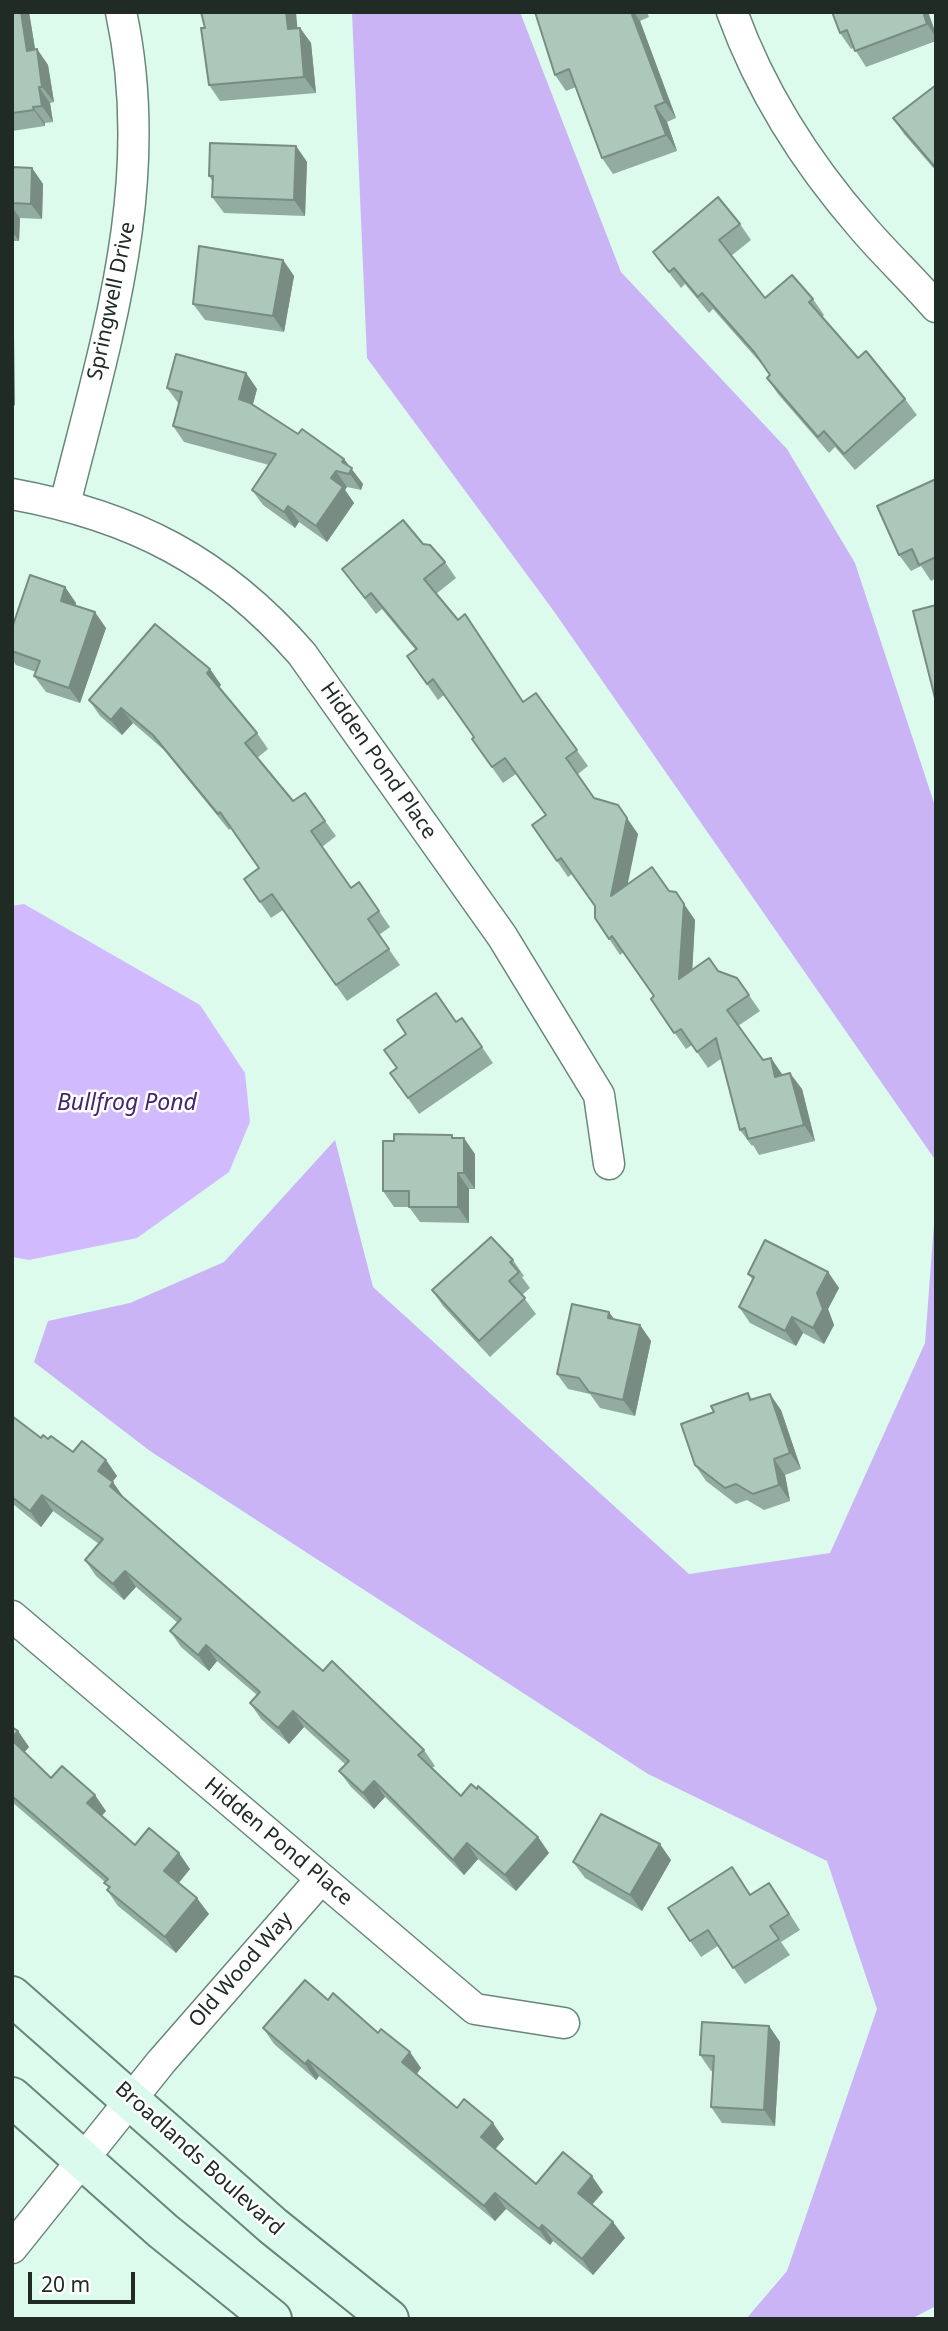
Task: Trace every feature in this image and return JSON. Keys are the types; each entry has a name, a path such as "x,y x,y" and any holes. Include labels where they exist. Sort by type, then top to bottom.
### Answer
{"main road":[{"name":"Broadlands Boulevard","path":"12,1996 273,2226 389,2319"},
{"path":"12,2097 163,2231 272,2319"}],"street":[{"name":"Springwell Drive","path":"65,504 123,269 133,196 135,118 127,39 121,12"},
{"path":"733,12 751,58 793,137 832,191 936,307"},
{"name":"Hidden Pond Place","path":"12,494 65,504 148,534 202,565 253,603 302,654 502,936 599,1096 608,1164"},
{"name":"Hidden Pond Place","path":"12,1616 475,2009 564,2023"},
{"name":"Old Wood Way","path":"12,2248 161,2062 321,1879"}],"shaded area":[{"path":"352,12 520,12 621,272 787,449 855,563 936,809 936,1161 553,610 367,358"},
{"path":"335,1140 373,1287 689,1574 830,1553 925,1343 936,1197 936,2306 911,2319 746,2319 787,2271 877,2009 827,1861 648,1774 150,1451 34,1362 48,1321 130,1303 224,1262"}],"water":[{"name":"Bullfrog Pond","path":"24,904 200,1005 245,1073 250,1122 229,1172 137,1238 29,1260 12,1257 12,906"}],"building":[{"path":"12,12 21,12 27,51 37,49 42,106 12,113"},
{"path":"201,12 286,12 288,29 300,28 304,77 209,85 201,28 205,28"},
{"path":"535,12 631,12 665,102 655,106 666,135 602,158 569,69 555,75"},
{"path":"832,12 923,12 927,24 855,51 847,30 840,33"},
{"path":"936,85 936,167 935,167 893,118"},
{"path":"210,143 296,146 294,200 212,197 213,176 209,176"},
{"path":"12,167 32,168 31,204 12,203"},
{"path":"718,197 740,224 719,240 765,298 792,275 813,299 809,302 858,358 866,351 905,399 844,454 824,431 818,437 767,378 770,375 755,353 702,293 698,297 674,268 669,272 653,252"},
{"path":"199,246 283,260 273,316 193,304"},
{"path":"176,354 246,373 239,399 250,403 298,434 302,429 344,459 342,462 352,468 349,474 336,471 331,478 343,487 316,526 288,506 284,512 252,490 276,454 173,426 182,392 167,388"},
{"path":"936,479 936,557 919,565 912,549 899,555 877,506"},
{"path":"403,520 423,544 430,545 445,562 424,579 458,620 465,614 523,702 536,693 577,750 566,758 594,798 618,805 627,818 611,896 652,867 669,891 676,892 684,904 679,979 709,958 718,971 737,978 749,995 727,1010 763,1060 771,1058 775,1077 790,1073 804,1125 748,1139 745,1128 740,1130 716,1038 697,1052 681,1029 674,1033 651,999 654,996 612,936 609,939 595,918 595,906 561,858 557,861 532,825 546,815 505,758 492,767 433,679 427,684 407,656 417,649 371,593 365,598 342,569"},
{"path":"30,575 65,587 61,601 95,612 69,688 34,676 40,661 12,651 12,628"},
{"path":"936,605 936,702 913,611"},
{"path":"155,624 210,669 207,673 257,733 245,743 293,801 305,793 325,821 311,831 351,888 359,882 379,911 368,919 389,949 336,985 272,894 260,902 244,879 259,868 220,812 218,814 153,735 121,708 111,720 89,700"},
{"path":"436,993 456,1022 462,1018 482,1047 408,1098 390,1073 397,1068 384,1050 406,1034 397,1020"},
{"path":"394,1134 452,1135 452,1138 464,1138 464,1173 458,1173 458,1207 409,1207 409,1191 383,1191 383,1141 394,1141"},
{"path":"491,1237 513,1260 510,1262 519,1272 509,1281 525,1298 479,1341 432,1290"},
{"path":"765,1240 828,1272 817,1293 823,1309 813,1328 792,1317 785,1331 739,1307 754,1277 748,1274"},
{"path":"572,1304 609,1312 608,1318 640,1325 623,1400 589,1392 579,1378 557,1374"},
{"path":"748,1393 750,1400 770,1394 790,1453 774,1459 779,1485 753,1494 736,1484 725,1488 695,1465 681,1424 714,1412 711,1406"},
{"path":"12,1416 41,1438 43,1435 48,1439 51,1436 73,1452 82,1441 106,1460 98,1471 113,1482 110,1486 323,1671 332,1661 424,1750 418,1755 461,1796 471,1784 477,1789 478,1786 538,1837 505,1875 467,1843 453,1860 374,1781 363,1793 339,1771 349,1761 293,1711 278,1728 250,1703 260,1692 206,1645 198,1655 170,1631 181,1619 125,1571 113,1584 85,1560 103,1539 42,1495 30,1511 12,1497"},
{"path":"12,1727 18,1731 12,1738"},
{"path":"12,1740 51,1778 62,1766 95,1795 87,1803 135,1845 149,1828 179,1853 164,1871 197,1898 165,1937 107,1890 110,1887 104,1883 108,1879 12,1796"},
{"path":"601,1814 660,1844 630,1895 573,1862"},
{"path":"732,1867 750,1895 769,1883 789,1914 770,1926 779,1939 733,1968 708,1930 690,1941 668,1908"},
{"path":"305,1980 328,2000 333,1993 378,2033 381,2029 410,2052 402,2062 457,2108 464,2099 493,2123 481,2137 536,2184 563,2152 592,2176 578,2193 613,2222 582,2259 542,2225 539,2229 495,2193 484,2206 318,2068 308,2060 305,2064 263,2028"},
{"path":"702,2022 769,2026 764,2110 711,2107 714,2056 700,2055"}]}
